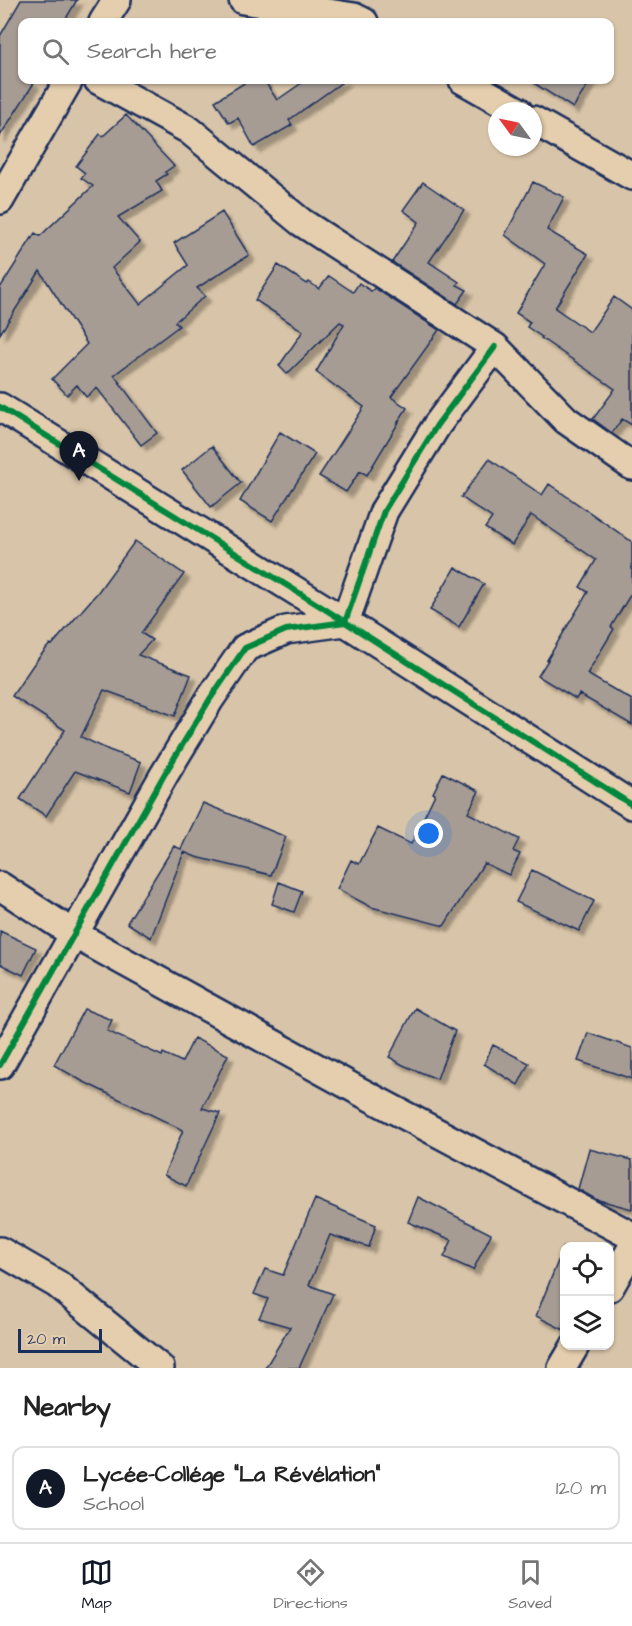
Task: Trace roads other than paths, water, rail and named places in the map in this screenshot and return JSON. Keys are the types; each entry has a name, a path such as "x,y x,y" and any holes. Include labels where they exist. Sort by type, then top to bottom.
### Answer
{"street":[{"path":"106,18 117,0"},
{"path":"243,0 357,18"},
{"path":"0,200 67,84"},
{"path":"105,84 189,130 301,222 495,347 566,420 632,466"},
{"path":"470,84 502,102"},
{"path":"542,125 632,176"},
{"path":"345,622 384,511 437,424 495,347"},
{"path":"0,407 345,622 632,805"},
{"path":"0,1065 170,765 210,699 245,648 286,630 345,622"},
{"path":"0,886 74,934 358,1091 632,1236"},
{"path":"614,1279 632,1248"},
{"path":"0,1251 57,1284 156,1367"},
{"path":"562,1368 573,1350"}],"place":[{"name":"Lycée-Collége \"La Révélation\"","path":"79,481"}]}
